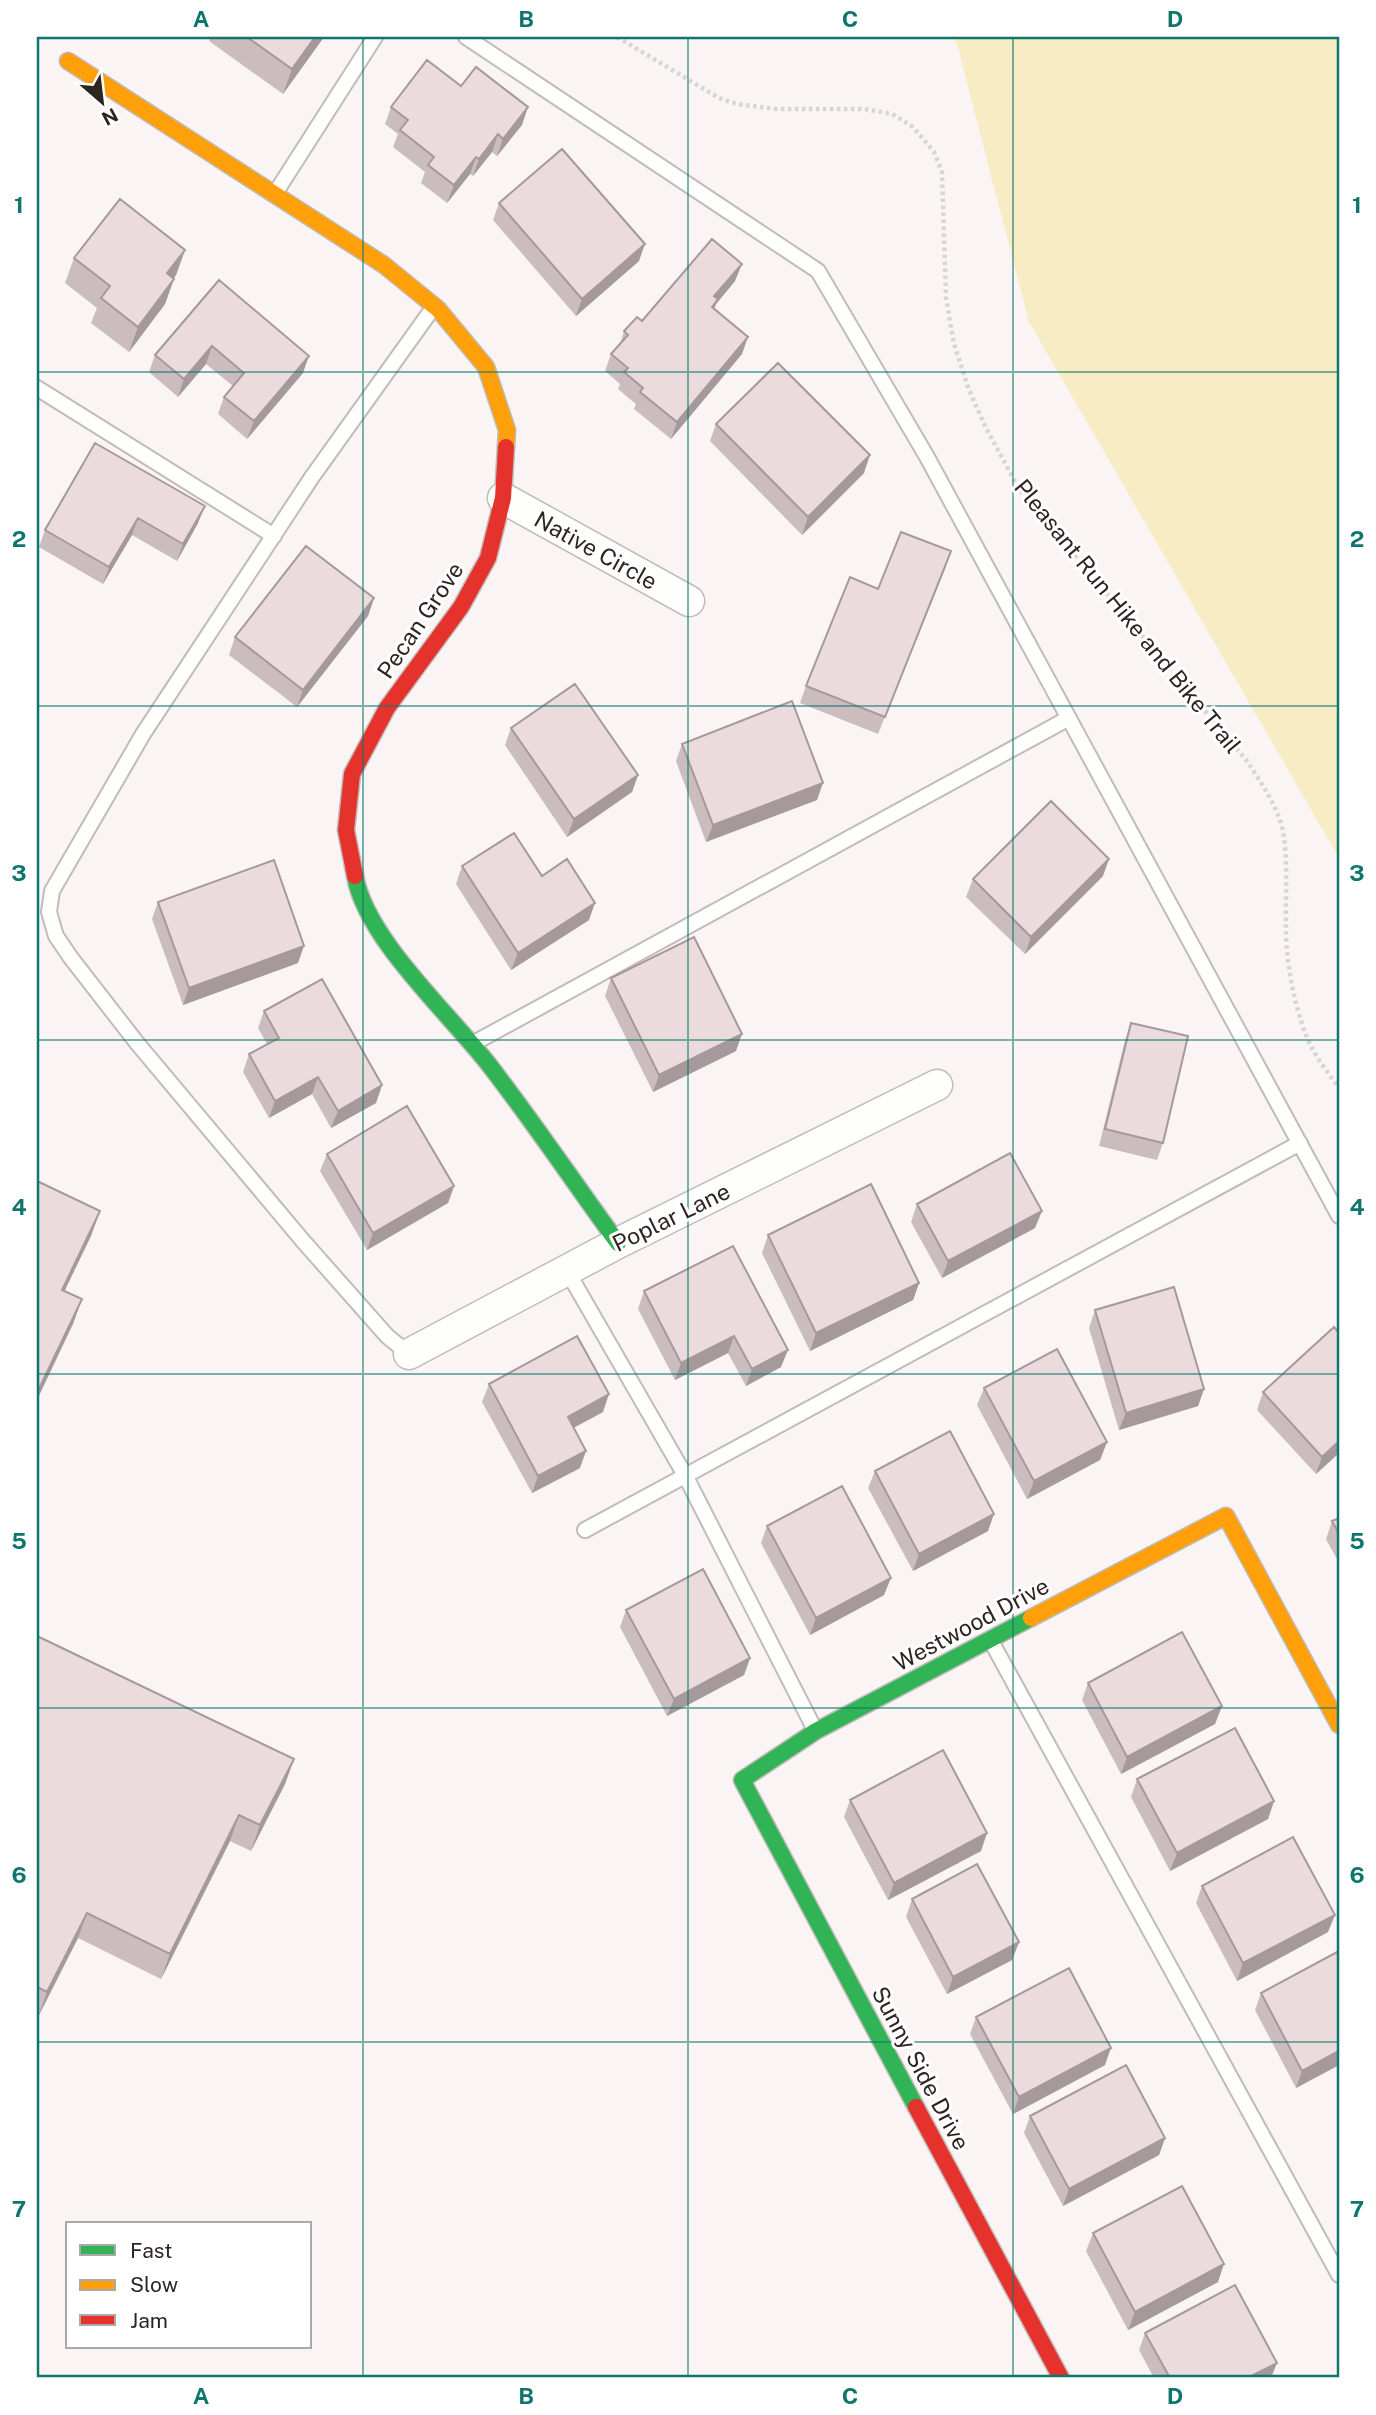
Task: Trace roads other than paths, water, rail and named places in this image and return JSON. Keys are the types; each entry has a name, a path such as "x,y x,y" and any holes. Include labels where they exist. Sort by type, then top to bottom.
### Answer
{"street":[{"name":"Pecan Grove","path":"68,61 384,265 435,306 486,367 507,430 503,498 488,558 461,607 387,708 352,774 346,830 357,890 382,938 472,1045 618,1243"},
{"name":"Native Circle","path":"503,498 689,601"},
{"name":"Poplar Lane","path":"409,1354 566,1269 937,1086"},
{"name":"Westwood Drive","path":"742,1780 816,1731 1226,1516 1339,1725"},
{"name":"Sunny Side Drive","path":"742,1780 1061,2378"}],"lane":[{"path":"275,194 375,37"},
{"path":"466,37 818,271 927,457 1339,1216"},
{"path":"409,1354 387,1336 303,1241 137,1043 56,936 49,912 52,891 143,734 312,477 435,306"},
{"path":"37,388 274,536"},
{"path":"472,1045 1069,718"},
{"path":"585,1530 1300,1143"},
{"path":"566,1269 686,1477 816,1731"},
{"path":"991,1640 1339,2274"}]}
